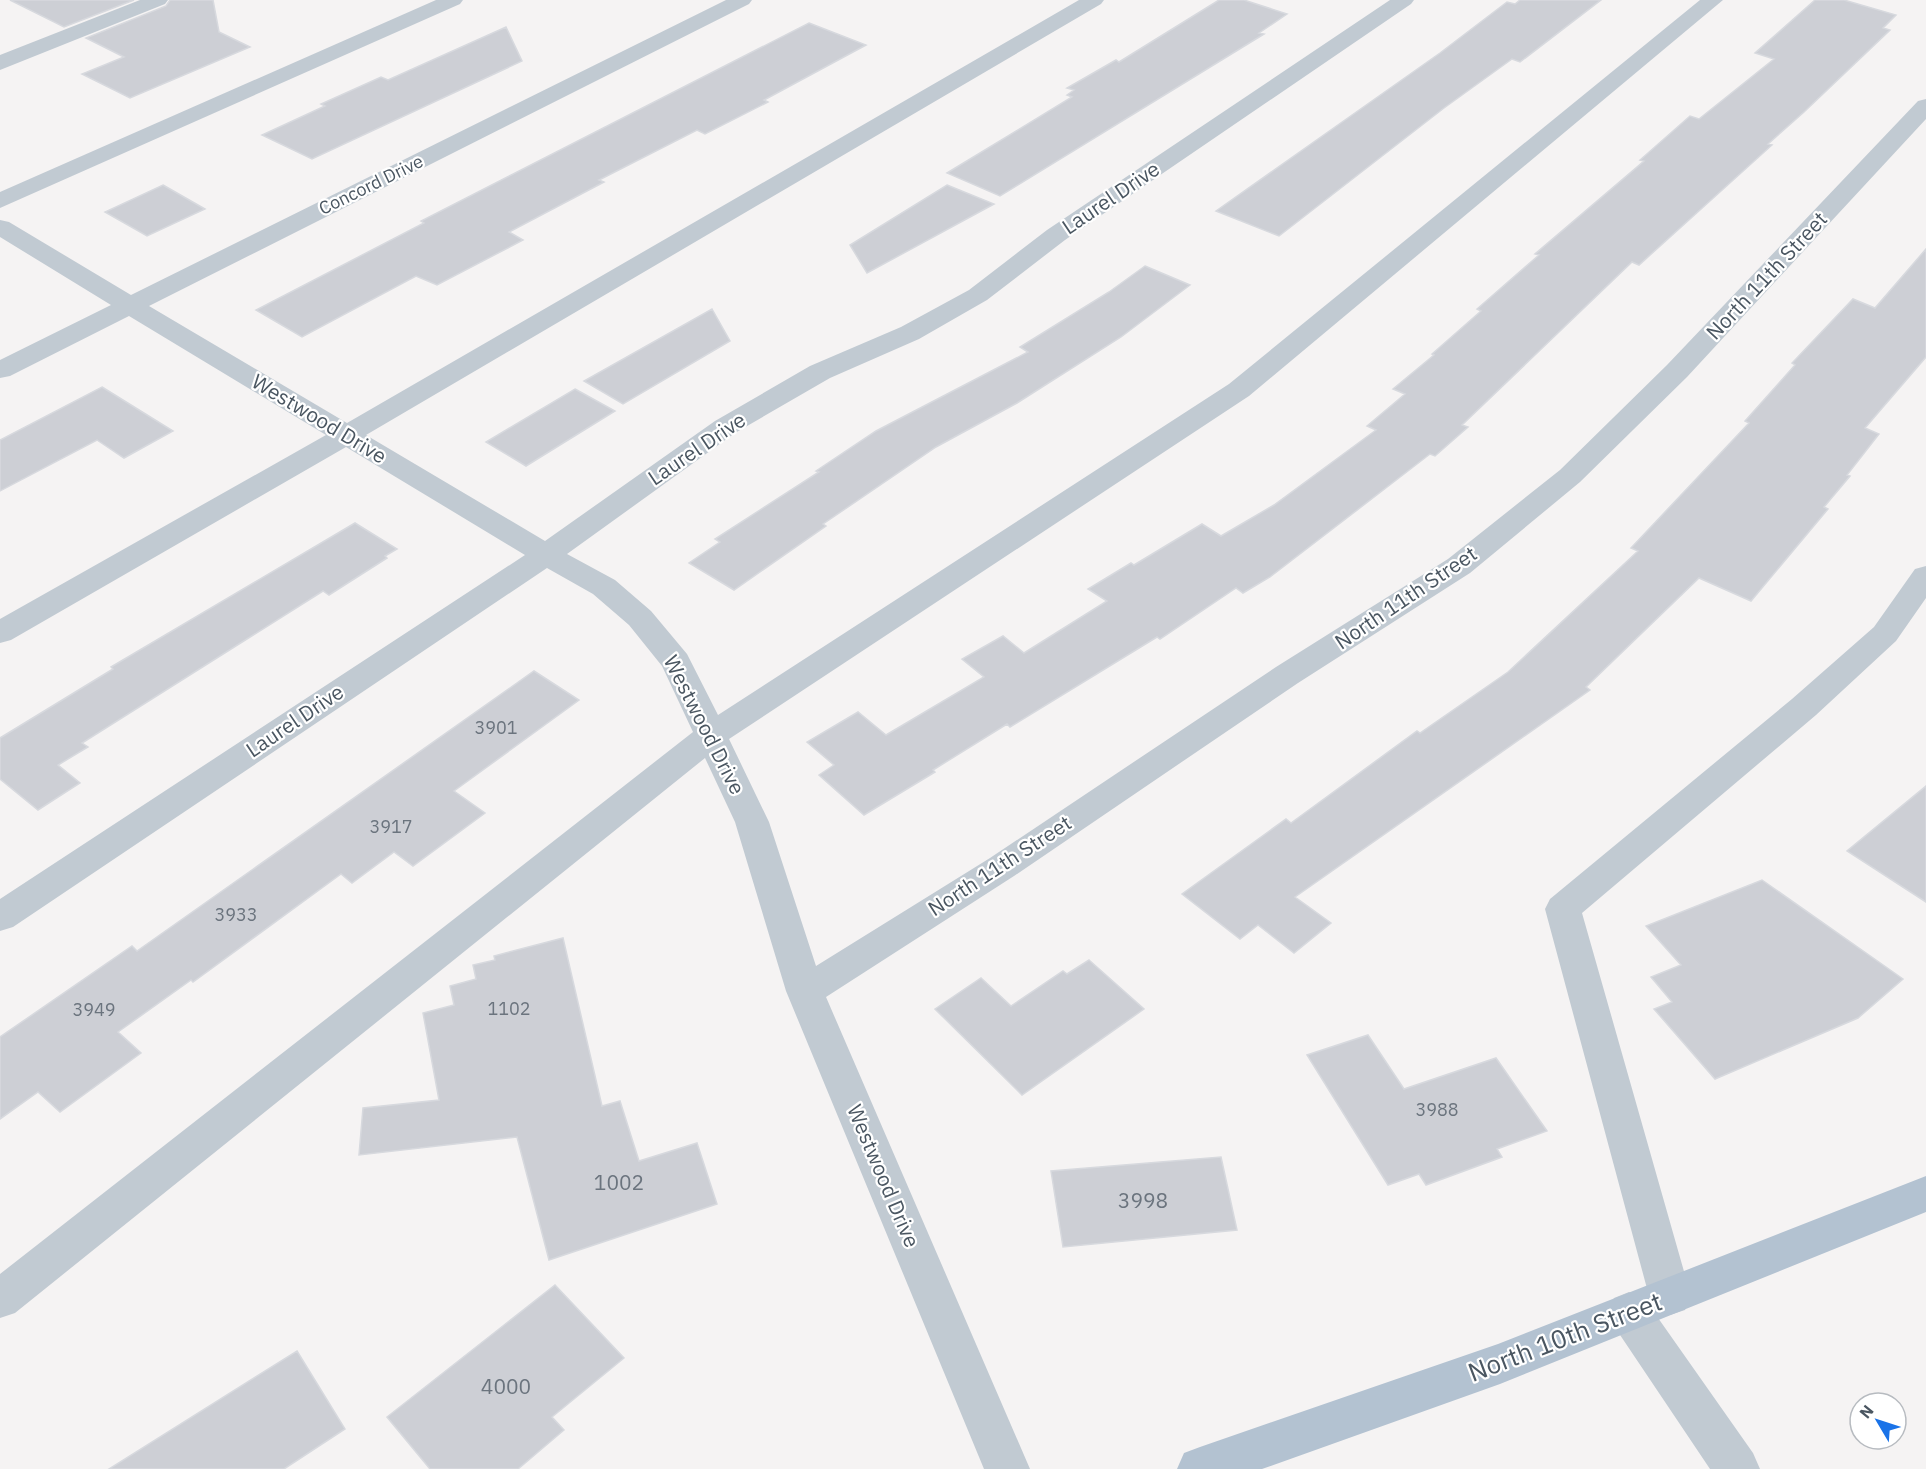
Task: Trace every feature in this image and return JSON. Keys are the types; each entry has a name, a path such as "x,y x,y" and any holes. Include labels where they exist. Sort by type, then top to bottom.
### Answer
{"main road":[{"name":"North 10th Street","path":"1200,1469 1500,1364 1926,1194"}],"street":[{"path":"0,63 158,0"},
{"path":"0,201 453,0"},
{"name":"Concord Drive","path":"0,370 742,0"},
{"path":"0,633 346,435 1094,0"},
{"name":"Laurel Drive","path":"0,917 546,555 725,427 820,372 910,333 978,296 1056,235 1404,0"},
{"path":"0,1299 711,735 1239,390 1713,0"},
{"name":"North 11th Street","path":"805,991 1002,867 1287,675 1459,566 1570,476 1677,371 1926,106"},
{"name":"Westwood Drive","path":"0,227 546,555 604,587 640,618 676,662 752,822 805,991 1008,1469"},
{"path":"1670,1296 1563,909 1804,707 1886,634 1926,576"},
{"path":"1629,1312 1737,1469"}],"building":[{"path":"10,0 134,0 64,27"},
{"path":"170,0 213,0 219,32 250,47 130,98 82,74 124,57 86,38 166,6"},
{"path":"1219,0 1244,0 1287,14 1259,33 1264,34 1000,196 947,173 1072,97 1067,95 1074,90 1067,88 1116,60 1119,62"},
{"path":"1520,0 1601,0 1520,62 1512,59 1444,108 1279,236 1216,211 1440,53 1507,2 1515,4"},
{"path":"1815,0 1844,0 1896,15 1883,28 1890,30 1768,144 1772,145 1639,265 1632,262 1462,425 1468,427 1435,456 1430,454 1270,577 1243,593 1236,588 1160,639 1157,637 1010,727 1007,724 933,770 935,772 864,815 819,775 834,765 807,742 858,712 886,735 984,677 962,659 1003,636 1024,653 1107,601 1088,589 1131,563 1134,565 1202,524 1221,536 1274,505 1376,430 1367,426 1405,394 1393,389 1434,355 1432,354 1481,311 1477,309 1539,255 1535,254 1644,161 1640,160 1690,116 1699,119 1774,59 1755,53"},
{"path":"809,23 866,45 764,100 768,102 705,134 697,130 599,180 604,182 509,232 523,240 437,285 416,276 302,337 256,310 424,223 421,221"},
{"path":"506,27 522,61 312,159 262,135 325,106 321,104 381,77 388,80"},
{"path":"163,185 205,209 147,236 105,212"},
{"path":"947,185 994,204 867,273 850,245"},
{"path":"1926,249 1926,357 1865,428 1879,434 1847,475 1850,476 1824,507 1828,509 1751,601 1699,578 1586,687 1590,690 1295,897 1331,923 1294,953 1258,925 1240,939 1182,894 1286,819 1291,823 1417,731 1420,733 1508,672 1638,551 1631,548 1749,423 1745,421 1795,365 1792,363 1853,299 1875,308"},
{"path":"1145,266 1190,285 1121,337 1017,403 936,447 823,524 826,526 734,590 689,563 720,542 715,539 819,472 816,471 876,431 1028,352 1020,347 1109,292"},
{"path":"712,309 730,341 623,404 584,381"},
{"path":"102,387 173,431 124,458 97,440 0,491 0,440"},
{"path":"575,389 615,411 526,466 486,442"},
{"path":"355,523 397,549 385,556 387,558 329,595 323,591 82,743 88,747 58,765 80,783 38,810 0,779 0,738 113,669 111,667"},
{"path":"534,671 579,700 454,791 485,813 413,866 394,852 352,883 341,874 193,982 191,980 118,1032 141,1053 60,1112 38,1092 0,1119 0,1037 132,946 137,951"},
{"path":"1926,786 1926,902 1847,851"},
{"path":"1762,880 1903,979 1858,1018 1715,1079 1654,1009 1672,1002 1651,977 1681,965 1646,926"},
{"path":"563,938 602,1106 620,1101 639,1161 697,1143 717,1204 549,1260 517,1137 359,1155 363,1108 439,1100 423,1013 454,1005 450,986 476,979 473,965 495,960 494,956"},
{"path":"1089,960 1144,1009 1022,1095 935,1009 981,978 1011,1006 1063,971 1067,974"},
{"path":"1368,1035 1404,1089 1496,1058 1547,1131 1497,1149 1502,1157 1426,1185 1419,1174 1388,1185 1307,1055"},
{"path":"1221,1157 1237,1230 1063,1247 1051,1171"},
{"path":"555,1285 624,1358 552,1417 564,1430 518,1469 430,1469 387,1417"},
{"path":"297,1351 345,1429 284,1469 109,1469"}]}
